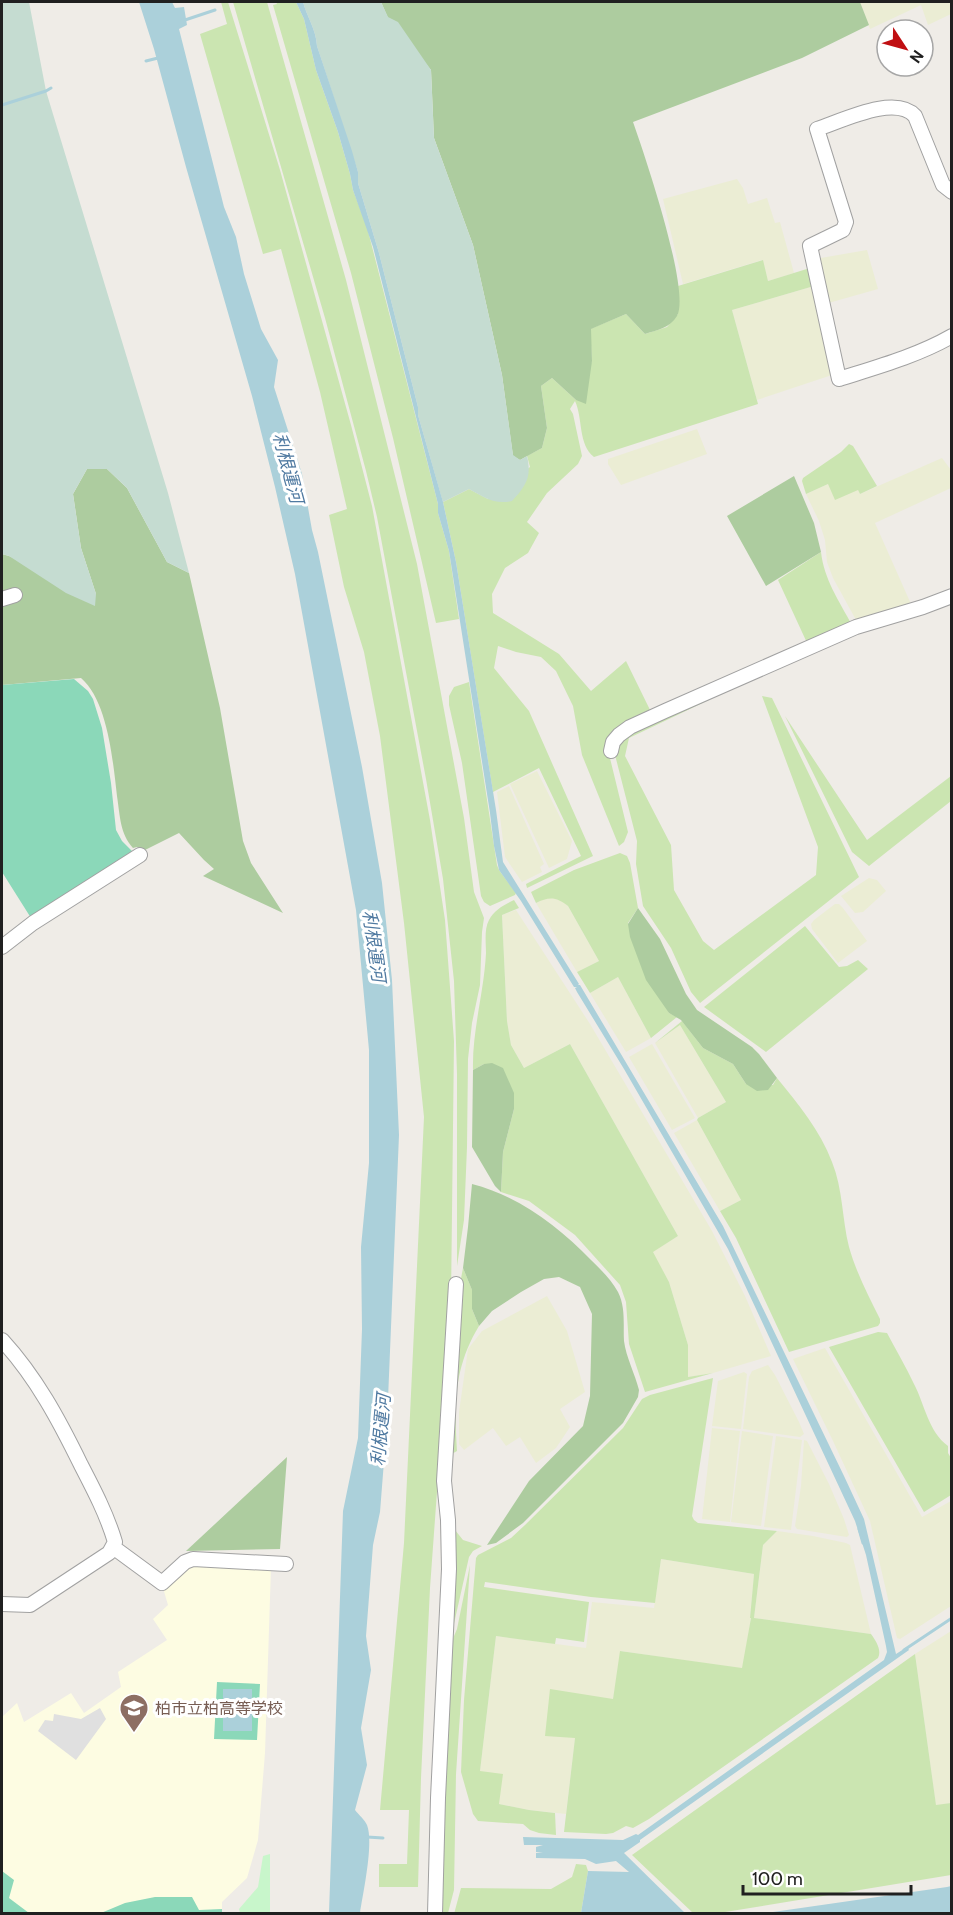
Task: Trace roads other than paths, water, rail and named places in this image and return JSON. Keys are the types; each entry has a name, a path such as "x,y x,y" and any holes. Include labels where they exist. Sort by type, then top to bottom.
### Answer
{"street":[{"path":"951,192 943,185 915,116 908,109 881,107 817,129 846,222 843,230 810,246 839,379 938,344 951,336"},
{"path":"611,751 613,742 619,735 630,727 656,715 856,627 951,596"},
{"path":"2,947 33,923 140,855"},
{"path":"435,1914 449,1569 444,1481 456,1284"},
{"path":"2,1604 30,1605 109,1553 115,1542 59,1420 37,1383 3,1344"},
{"path":"113,1546 162,1583 185,1562 193,1559 286,1564"}],"water":[{"name":"利根運河","path":"139,2 172,2 175,8 184,7 187,25 179,29 224,207 236,237 244,274 261,329 278,360 274,387 302,474 362,767 382,883 392,980 399,1135 387,1423 380,1512 373,1545 366,1636 371,1670 361,1728 367,1765 355,1810 366,1823 369,1833 367,1868 360,1913 329,1913 343,1511 358,1438 362,1329 361,1247 369,1163 369,1050 356,910 295,574 275,487 252,396"},
{"path":"296,2 303,2 352,151 358,172 358,183 379,253 418,407 418,415 443,502 456,562 503,862 580,985 723,1226 864,1519 896,1654 907,1647 909,1650 624,1853 685,1913 581,1913 588,1871 629,1872 616,1861 596,1864 585,1859 536,1858 536,1853 543,1852 536,1852 536,1847 543,1845 524,1845 523,1837 623,1840 638,1835 884,1660 887,1652 886,1646 866,1555 855,1521 728,1249 577,992 575,988 577,987 574,987 499,870 449,551 373,247 353,190 338,132 316,70 304,19"},
{"path":"223,1689 252,1689 252,1731 223,1731"},
{"path":"951,1886 951,1913 766,1913 947,1887"}],"waterway":[{"path":"182,21 215,10"},
{"path":"146,61 158,58"},
{"path":"2,105 51,88"},
{"path":"859,1529 863,1543"},
{"path":"904,1650 952,1618"},
{"path":"367,1837 383,1838"}],"place":[{"name":"柏市立柏高等学校","path":"134,1734"}]}
